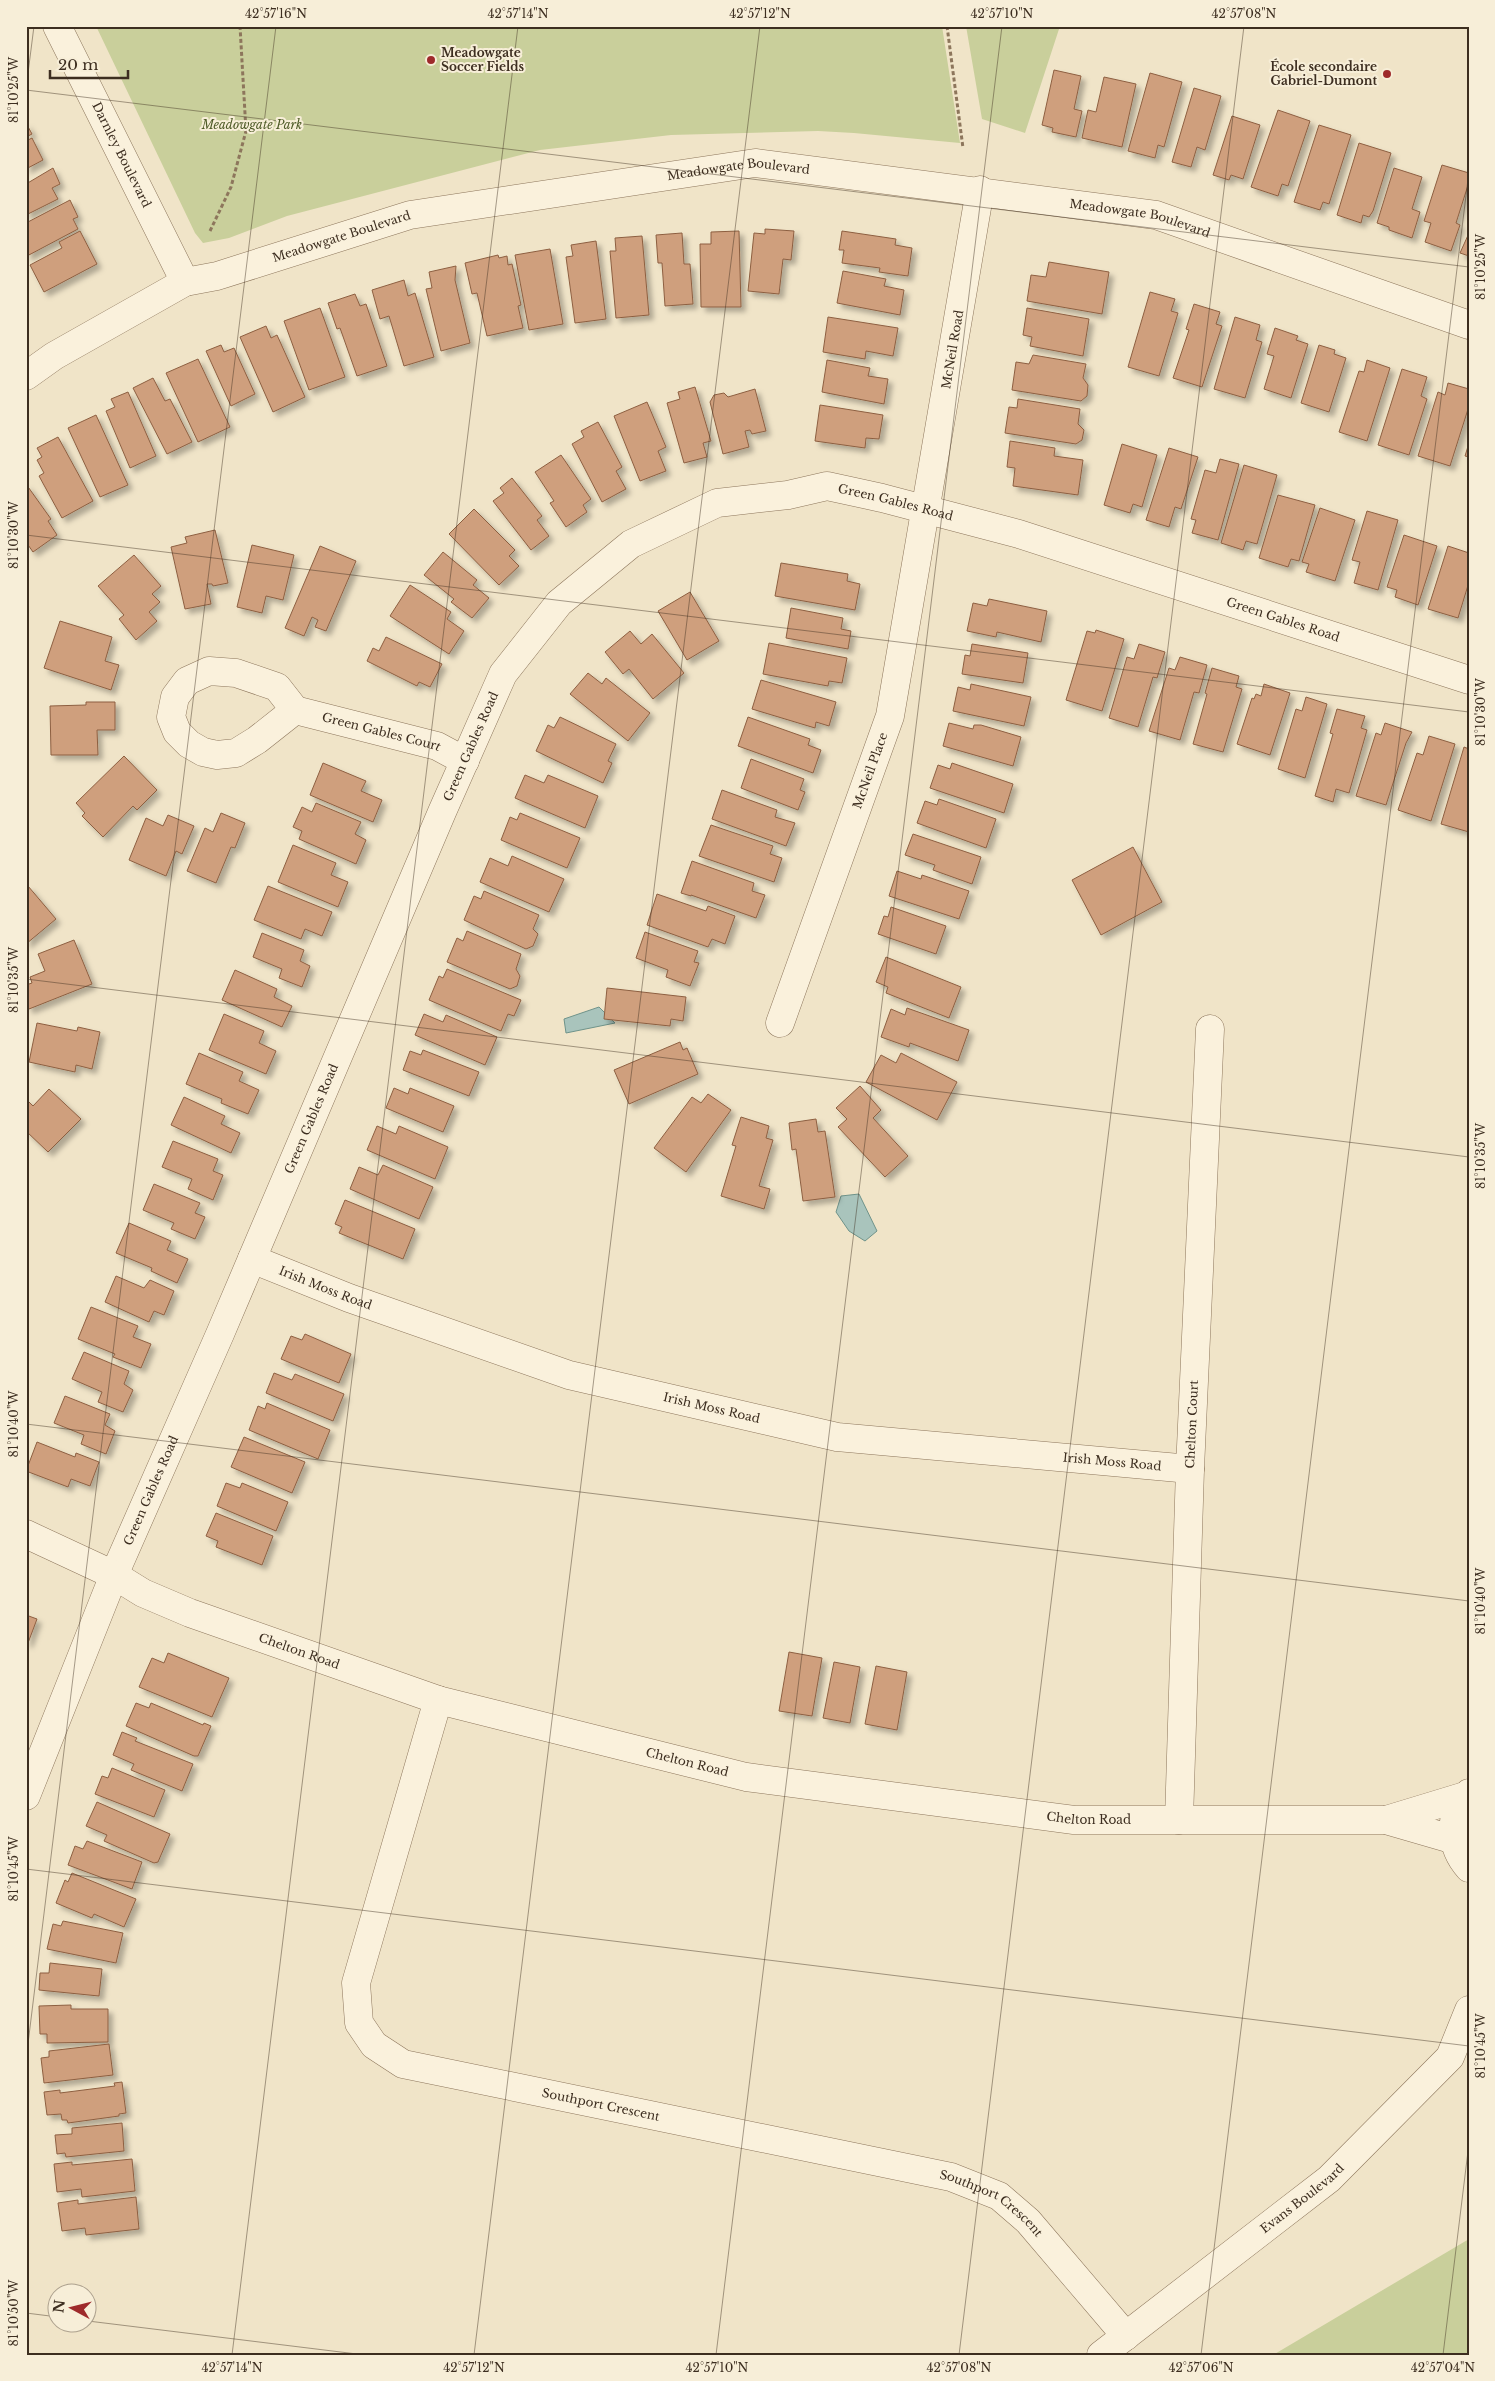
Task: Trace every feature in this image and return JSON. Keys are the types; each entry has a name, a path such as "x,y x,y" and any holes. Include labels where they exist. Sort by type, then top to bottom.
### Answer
{"street":[{"name":"Darnley Boulevard","path":"57,26 185,282"},
{"name":"Meadowgate Boulevard","path":"26,376 54,356 185,282 217,276 410,215 755,163 980,190 1156,215 1469,325"},
{"name":"McNeil Road","path":"926,510 980,190"},
{"name":"Green Gables Road","path":"26,1796 114,1575 504,674 559,603 631,544 717,503 788,495 827,486 1019,534 1469,680"},
{"name":"McNeil Place","path":"780,1023 890,716 926,510"},
{"name":"Green Gables Court","path":"295,710 437,746 465,761"},
{"name":"Chelton Court","path":"1180,1820 1190,1469 1210,1029"},
{"name":"Irish Moss Road","path":"252,1259 349,1298 569,1374 837,1437 1190,1469"},
{"name":"Chelton Road","path":"26,1534 114,1575 143,1593 190,1613 438,1700 746,1778 1074,1820 1386,1820 1454,1840"},
{"name":"Southport Crescent","path":"438,1700 356,1983 359,2023 374,2045 403,2064 951,2178 999,2196 1028,2221 1126,2336"},
{"name":"Chelton Road","path":"1386,1820 1467,1794"},
{"path":"1467,1794 1454,1822 1454,1840 1456,1849 1469,1868"},
{"name":"Evans Boulevard","path":"1101,2355 1329,2179 1450,2057 1469,2010"}],"path":[{"path":"210,231 231,187 246,131 240,26"},
{"path":"947,26 963,148"}],"green space":[{"name":"Meadowgate Park","path":"96,26 942,26 960,143 818,131 671,135 540,150 287,216 229,238 203,243 195,233"},
{"path":"966,26 1060,26 1025,133 982,119"},
{"path":"1469,2239 1469,2355 1273,2355"}],"water":[{"path":"599,1007 615,1023 566,1033 564,1019"},
{"path":"859,1194 877,1231 865,1241 849,1231 836,1212 841,1196"}],"building":[{"path":"1054,70 1081,76 1074,109 1082,111 1076,137 1052,132 1053,128 1042,125"},
{"path":"1150,73 1182,82 1164,147 1158,145 1155,158 1128,151"},
{"path":"1104,77 1136,84 1122,147 1082,138 1088,110 1096,112"},
{"path":"1194,88 1221,96 1205,150 1197,147 1191,167 1172,162"},
{"path":"1278,110 1310,121 1288,186 1282,184 1278,196 1251,187"},
{"path":"1232,116 1260,125 1243,179 1231,175 1229,180 1213,175"},
{"path":"26,123 32,134 26,137"},
{"path":"1319,125 1351,135 1329,204 1323,202 1320,210 1294,202"},
{"path":"32,138 43,160 26,169 26,141"},
{"path":"1359,143 1391,153 1373,211 1369,217 1363,215 1361,223 1337,215"},
{"path":"1442,165 1469,173 1469,182 1456,223 1460,225 1451,251 1425,242 1431,223 1424,221"},
{"path":"53,168 60,184 52,188 58,199 26,215 26,184"},
{"path":"1394,168 1422,177 1412,209 1420,212 1412,238 1389,230 1389,227 1377,223"},
{"path":"70,200 78,217 73,219 78,229 27,256 26,223"},
{"path":"765,229 794,231 791,260 783,259 779,294 748,291 754,233 765,234"},
{"path":"80,231 97,264 44,292 30,265 62,248 59,242"},
{"path":"739,231 741,307 701,307 700,244 711,244 711,232"},
{"path":"842,231 896,239 895,245 912,248 908,276 879,272 880,268 842,263 844,250 839,250"},
{"path":"682,233 684,264 690,264 693,304 665,306 662,263 658,263 656,235"},
{"path":"1469,233 1469,256 1460,253"},
{"path":"642,236 649,315 616,318 610,251 616,251 615,238"},
{"path":"596,241 606,319 575,323 566,257 573,256 571,245"},
{"path":"550,249 563,324 529,330 515,255"},
{"path":"498,255 499,258 507,256 508,265 512,264 521,305 518,306 523,328 487,336 477,293 472,294 465,263"},
{"path":"1049,262 1109,272 1102,314 1027,301 1031,275 1046,277"},
{"path":"456,266 455,280 470,343 441,351 426,289 432,288 429,272"},
{"path":"843,271 886,279 884,286 904,290 900,315 837,303"},
{"path":"404,280 408,296 415,293 434,357 404,366 389,316 380,319 372,290"},
{"path":"1150,292 1175,299 1171,311 1178,313 1159,376 1128,367"},
{"path":"355,294 360,306 366,304 387,366 357,376 340,328 337,329 328,303"},
{"path":"1194,304 1220,312 1216,324 1222,326 1202,387 1173,378 1189,330 1186,329"},
{"path":"320,308 345,377 309,390 284,321"},
{"path":"1027,308 1089,319 1083,356 1030,346 1032,337 1023,335"},
{"path":"828,317 898,328 893,356 866,351 865,359 823,352"},
{"path":"1235,317 1260,325 1256,340 1262,342 1245,398 1214,389"},
{"path":"266,326 271,338 277,335 305,397 273,412 240,337"},
{"path":"1275,328 1298,336 1296,340 1308,344 1291,398 1264,389 1274,356 1267,354"},
{"path":"221,345 224,352 234,348 255,394 231,406 206,351"},
{"path":"1319,345 1335,350 1334,354 1346,358 1329,412 1301,403"},
{"path":"1033,355 1086,364 1083,378 1088,385 1087,396 1081,401 1012,390 1016,362 1029,364"},
{"path":"198,359 230,427 198,442 166,373"},
{"path":"827,360 870,368 868,376 888,379 884,404 822,392"},
{"path":"1367,360 1390,368 1367,441 1339,432 1359,371 1364,372"},
{"path":"1402,369 1427,377 1421,396 1427,399 1409,455 1378,445"},
{"path":"153,378 165,401 170,399 192,442 167,454 133,388"},
{"path":"1448,383 1469,389 1469,406 1450,466 1418,456 1438,392 1445,395"},
{"path":"695,387 711,441 703,443 707,457 684,463 667,403 680,399 678,392"},
{"path":"755,389 766,431 752,434 750,430 745,431 749,447 723,454 710,402 714,395 724,393 728,397"},
{"path":"128,392 156,456 130,468 106,411 115,407 111,399"},
{"path":"1018,399 1080,409 1078,424 1084,430 1082,440 1076,444 1005,433 1009,407 1017,408"},
{"path":"647,402 666,447 658,451 666,471 640,481 614,416"},
{"path":"820,405 883,415 879,439 866,438 865,448 815,441"},
{"path":"96,415 128,485 100,497 68,428"},
{"path":"598,422 622,467 616,471 626,489 602,502 572,444 584,437 581,431"},
{"path":"58,437 93,501 62,518 39,476 44,473 37,460 42,457 37,448"},
{"path":"1010,441 1055,448 1054,456 1083,460 1078,495 1013,486 1015,468 1007,467"},
{"path":"1469,443 1469,457 1465,456"},
{"path":"1122,444 1157,455 1142,507 1133,504 1130,513 1104,505"},
{"path":"1169,448 1198,457 1181,509 1175,507 1169,527 1146,520"},
{"path":"561,455 591,499 583,505 587,512 566,527 550,503 554,501 535,472"},
{"path":"1220,459 1239,464 1218,540 1192,533 1196,520 1191,519 1205,470 1216,473"},
{"path":"1244,465 1277,475 1257,544 1246,541 1243,550 1221,543"},
{"path":"512,478 542,516 537,520 549,536 531,550 493,501 504,493 500,488"},
{"path":"26,484 51,519 48,521 57,535 33,552 26,542"},
{"path":"1278,495 1315,505 1299,561 1291,559 1288,567 1259,558"},
{"path":"1320,508 1355,520 1335,581 1306,572 1309,564 1302,562"},
{"path":"474,509 515,550 509,556 519,566 499,585 449,534"},
{"path":"1367,511 1398,520 1378,590 1354,583 1360,562 1352,560"},
{"path":"215,530 228,583 213,586 212,584 207,584 211,604 185,609 171,547 187,543 185,537"},
{"path":"1404,535 1437,546 1418,605 1395,597 1397,590 1387,587"},
{"path":"252,545 294,555 283,600 266,596 262,613 237,607"},
{"path":"320,546 356,561 326,631 315,627 318,620 312,617 304,636 285,628"},
{"path":"1448,546 1469,553 1469,582 1458,618 1428,609"},
{"path":"443,552 477,580 473,585 489,598 472,618 451,602 454,599 424,575"},
{"path":"134,555 161,586 152,594 160,602 149,612 157,621 136,640 119,619 124,615 98,586"},
{"path":"781,563 848,574 847,581 860,584 855,610 775,596"},
{"path":"410,585 451,612 447,619 464,631 449,654 390,616"},
{"path":"690,592 719,641 687,660 658,611"},
{"path":"989,599 1047,611 1041,642 997,632 996,637 967,631 973,603 987,606"},
{"path":"791,608 843,618 841,629 851,631 848,649 786,638"},
{"path":"60,621 112,637 105,661 119,665 111,690 44,668"},
{"path":"1096,630 1124,639 1102,711 1066,700 1087,631 1095,633"},
{"path":"630,631 641,644 652,634 684,673 653,699 629,669 623,674 605,652"},
{"path":"386,637 442,664 430,687 419,682 417,686 367,661 373,648 379,651"},
{"path":"769,643 847,658 842,683 829,681 828,686 763,674"},
{"path":"972,644 1028,653 1023,683 962,674 965,655 970,656"},
{"path":"1139,644 1165,652 1157,678 1153,677 1138,727 1109,718 1127,657 1134,659"},
{"path":"1180,657 1207,665 1199,693 1194,692 1180,740 1149,731 1169,668 1175,670"},
{"path":"1212,668 1239,676 1236,687 1242,689 1223,752 1193,744"},
{"path":"588,673 602,684 606,678 650,713 628,741 570,694"},
{"path":"761,680 836,702 829,726 816,722 815,728 752,709"},
{"path":"971,684 1031,697 1024,726 953,711 958,687 970,690"},
{"path":"1264,684 1290,693 1270,755 1237,744 1252,698 1254,699 1256,694 1261,696"},
{"path":"1306,697 1327,704 1305,778 1278,769 1296,709 1302,711"},
{"path":"86,702 115,702 115,730 97,730 98,755 51,755 50,706 86,705"},
{"path":"1337,709 1365,716 1361,728 1367,730 1349,793 1336,789 1333,802 1315,796 1333,734 1330,733"},
{"path":"560,717 616,744 608,761 612,763 603,783 536,751 548,725 554,728"},
{"path":"748,717 810,739 808,745 821,750 813,773 738,746"},
{"path":"949,723 973,729 974,725 981,725 1021,737 1013,766 943,746"},
{"path":"1385,723 1412,732 1406,743 1386,805 1356,796 1376,733 1381,735"},
{"path":"1429,736 1455,744 1431,821 1398,810 1417,753 1423,755"},
{"path":"1464,747 1469,749 1469,832 1441,824"},
{"path":"124,756 157,790 137,810 133,806 103,837 82,816 85,813 76,803"},
{"path":"751,759 804,779 800,790 805,792 798,810 741,788"},
{"path":"323,763 366,781 361,791 382,800 373,822 310,795"},
{"path":"952,763 1013,784 1004,813 930,788 938,765 950,769"},
{"path":"525,775 544,783 548,775 598,796 585,828 515,798"},
{"path":"722,790 777,810 775,817 795,823 786,846 712,819"},
{"path":"939,799 996,819 986,848 917,823 925,801 937,805"},
{"path":"316,803 361,822 355,834 366,840 356,864 299,839 302,831 293,827 302,807 312,812"},
{"path":"221,813 245,823 235,848 231,847 216,883 187,871 205,828 213,832"},
{"path":"520,813 580,838 567,868 501,840 510,817 517,820"},
{"path":"168,815 194,826 182,854 176,851 166,876 129,860 146,818 163,826"},
{"path":"711,825 773,846 770,854 782,858 774,882 699,856"},
{"path":"913,834 981,857 972,884 933,870 935,865 905,855"},
{"path":"293,845 336,863 331,875 348,882 338,907 278,882"},
{"path":"1133,847 1162,902 1101,935 1072,880"},
{"path":"512,856 564,879 549,912 480,882 490,858 508,866"},
{"path":"692,861 754,883 752,891 765,895 756,918 681,893"},
{"path":"897,871 921,879 922,875 969,891 959,919 889,896"},
{"path":"28,886 56,919 26,944 26,888"},
{"path":"268,886 332,912 322,936 305,929 301,939 254,920"},
{"path":"484,891 539,915 533,929 538,934 533,946 526,949 464,920 474,896 481,899"},
{"path":"657,894 706,911 708,906 735,916 725,944 712,939 708,947 647,925"},
{"path":"891,907 946,926 936,954 878,934 884,916 888,917"},
{"path":"467,931 521,954 516,969 520,976 517,986 510,989 447,962 457,938 463,941"},
{"path":"645,932 698,951 694,962 699,963 690,986 666,977 668,970 636,958"},
{"path":"262,933 304,950 300,961 310,966 302,987 279,978 282,969 253,957"},
{"path":"74,940 92,984 29,1009 26,1003 26,985 32,983 30,977 45,971 38,954"},
{"path":"886,957 961,987 949,1018 886,993 888,987 876,982"},
{"path":"447,969 521,1000 514,1016 508,1014 501,1031 429,1000 439,976 443,978"},
{"path":"235,970 277,989 274,997 292,1006 282,1027 222,1000"},
{"path":"607,988 686,997 683,1021 671,1019 670,1026 604,1019"},
{"path":"907,1008 969,1030 958,1061 910,1043 909,1047 881,1037 891,1009 905,1015"},
{"path":"224,1014 264,1031 259,1043 276,1051 266,1074 209,1050"},
{"path":"424,1014 443,1022 446,1015 497,1037 485,1065 415,1035"},
{"path":"37,1023 77,1031 78,1027 100,1032 92,1069 76,1065 75,1072 29,1062"},
{"path":"680,1042 683,1050 687,1048 698,1074 629,1104 614,1070"},
{"path":"423,1050 479,1072 469,1096 403,1070 410,1051 421,1055"},
{"path":"199,1053 243,1072 239,1081 259,1090 248,1114 221,1103 222,1099 186,1084"},
{"path":"901,1053 957,1082 937,1120 866,1082 881,1055 896,1063"},
{"path":"860,1086 881,1110 873,1118 908,1156 885,1177 838,1127 847,1119 836,1108"},
{"path":"394,1088 408,1094 410,1088 454,1106 443,1132 386,1108"},
{"path":"49,1089 81,1119 48,1152 26,1131 26,1099 33,1106"},
{"path":"708,1094 731,1110 686,1172 654,1148 692,1097 701,1103"},
{"path":"184,1097 225,1116 221,1124 240,1133 231,1153 171,1125"},
{"path":"741,1117 769,1126 766,1138 773,1140 759,1186 770,1189 764,1209 721,1196 736,1146 732,1145"},
{"path":"816,1119 818,1132 825,1131 835,1197 803,1201 796,1149 792,1150 789,1123"},
{"path":"377,1126 396,1134 399,1126 448,1147 435,1179 367,1150"},
{"path":"173,1141 218,1159 213,1171 223,1175 213,1200 188,1189 192,1179 162,1167"},
{"path":"383,1165 433,1187 419,1219 350,1189 359,1167 378,1175"},
{"path":"154,1184 200,1203 195,1213 205,1217 195,1239 171,1229 174,1223 143,1210"},
{"path":"345,1200 415,1229 403,1259 339,1233 342,1227 335,1224"},
{"path":"129,1223 171,1241 167,1250 188,1259 177,1283 151,1271 152,1268 116,1253"},
{"path":"116,1276 144,1288 150,1280 174,1291 164,1315 154,1311 149,1322 105,1302"},
{"path":"91,1307 138,1326 133,1337 151,1344 141,1368 113,1357 115,1354 78,1339"},
{"path":"305,1334 351,1354 339,1383 281,1359 291,1336 302,1340"},
{"path":"84,1352 129,1371 124,1384 133,1390 123,1412 98,1402 102,1392 72,1379"},
{"path":"274,1373 292,1380 295,1374 344,1394 333,1421 266,1393"},
{"path":"65,1396 110,1414 105,1425 115,1431 106,1454 81,1444 84,1435 54,1423"},
{"path":"267,1403 330,1430 318,1459 249,1430 258,1406 265,1409"},
{"path":"244,1437 305,1462 292,1493 231,1467"},
{"path":"37,1442 75,1457 76,1453 99,1462 90,1486 71,1479 68,1487 26,1471"},
{"path":"226,1483 240,1488 242,1483 288,1502 276,1531 217,1506"},
{"path":"216,1513 273,1536 262,1565 216,1547 218,1541 206,1536"},
{"path":"26,1615 37,1619 28,1643 26,1643"},
{"path":"789,1652 822,1658 812,1716 779,1711"},
{"path":"168,1653 229,1678 212,1717 139,1687 152,1658 164,1663"},
{"path":"834,1662 860,1667 850,1723 823,1718"},
{"path":"876,1666 907,1672 897,1730 865,1724"},
{"path":"136,1703 149,1708 151,1703 203,1725 204,1723 211,1726 198,1756 194,1756 126,1726"},
{"path":"122,1732 137,1738 135,1741 193,1764 182,1791 131,1770 134,1764 113,1755"},
{"path":"112,1768 165,1790 154,1817 95,1794 102,1776 108,1778"},
{"path":"97,1802 170,1834 158,1862 154,1863 104,1841 107,1835 86,1826"},
{"path":"87,1841 142,1862 132,1889 68,1865 75,1846 83,1849"},
{"path":"72,1873 136,1899 124,1927 94,1914 92,1918 56,1903 65,1880 68,1882"},
{"path":"63,1921 123,1933 116,1963 47,1949 53,1924 61,1926"},
{"path":"50,1963 102,1969 99,1996 39,1990 40,1973 49,1973"},
{"path":"71,2005 71,2009 108,2009 108,2042 47,2043 47,2034 40,2034 39,2006"},
{"path":"109,2044 113,2075 44,2083 41,2058 49,2057 49,2051"},
{"path":"122,2082 126,2113 119,2114 119,2116 68,2123 67,2120 62,2120 61,2114 47,2115 44,2092 60,2090 60,2093 115,2086 114,2083"},
{"path":"122,2123 124,2151 66,2157 65,2153 57,2154 55,2135 72,2134 72,2128"},
{"path":"132,2159 135,2191 82,2197 81,2189 57,2192 54,2164 72,2162 72,2165"},
{"path":"136,2197 139,2229 86,2235 85,2228 62,2231 58,2203 78,2200 78,2204"}],"place":[{"name":"Meadowgate Soccer Fields","path":"431,60"},
{"name":"École secondaire Gabriel-Dumont","path":"1387,74"}]}
